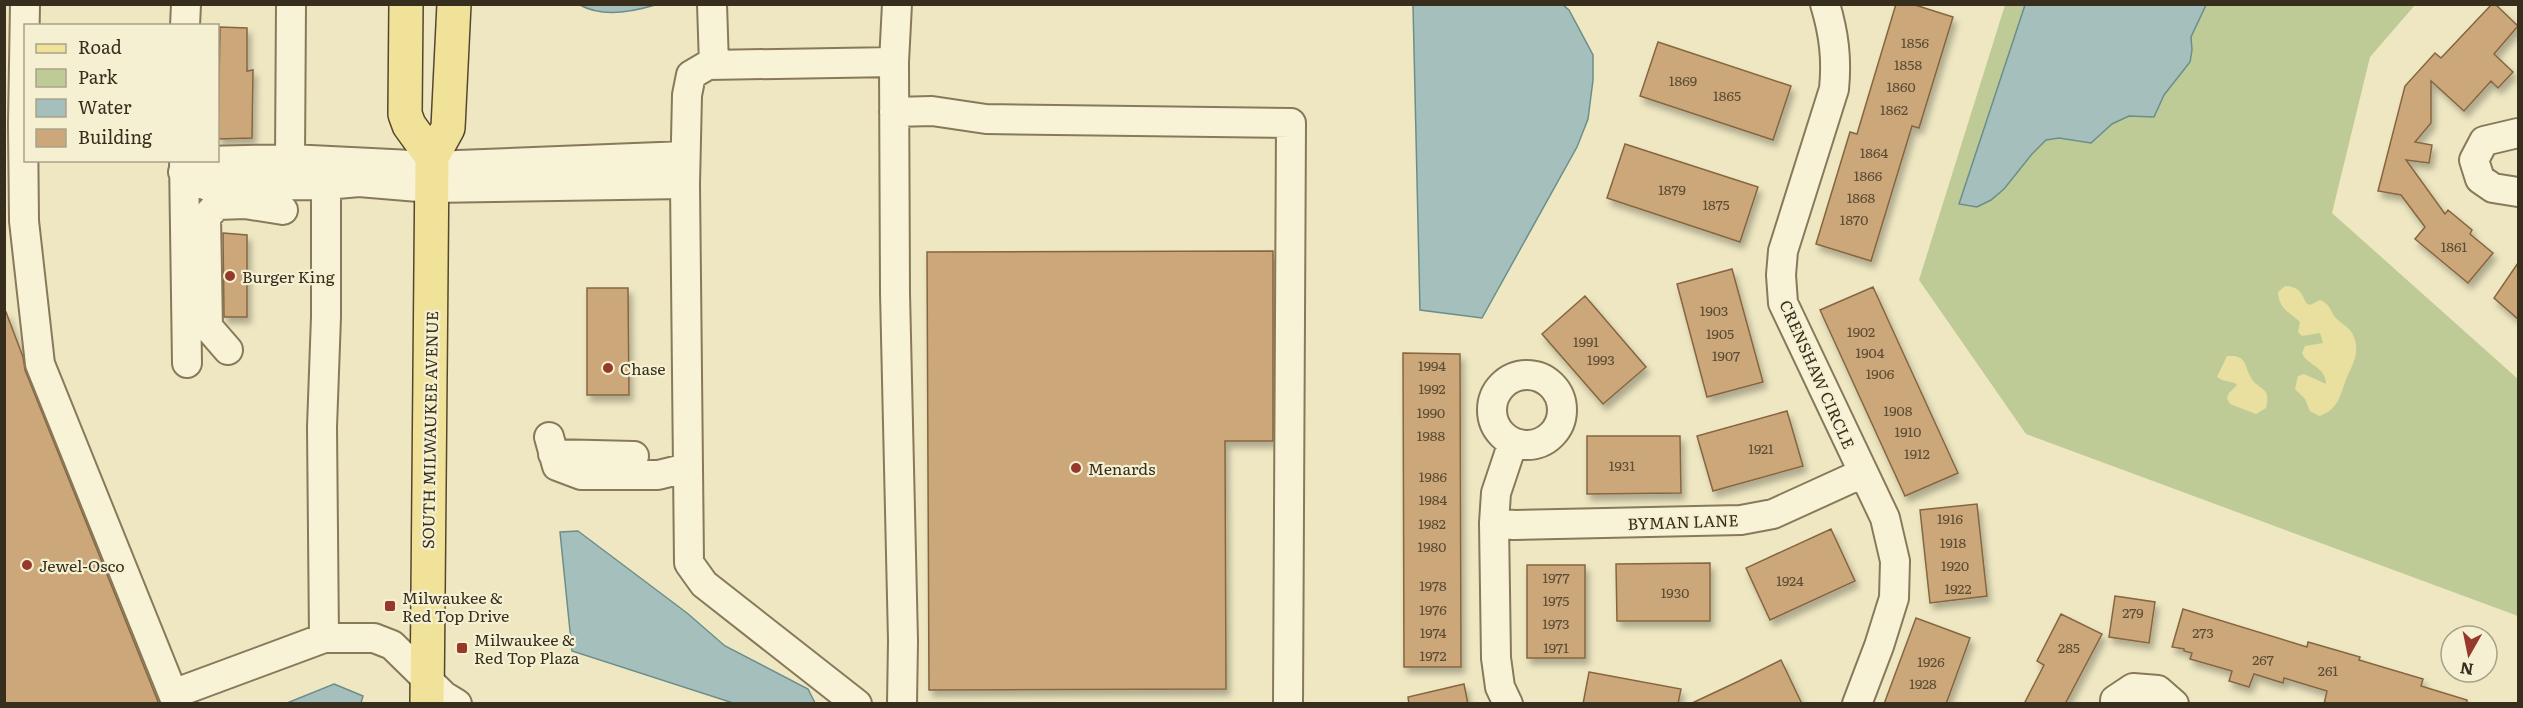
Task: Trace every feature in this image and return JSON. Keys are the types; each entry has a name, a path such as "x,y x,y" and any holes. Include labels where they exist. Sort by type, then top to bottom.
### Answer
{"main road":[{"path":"406,4 405,114 432,170"},
{"name":"SOUTH MILWAUKEE AVENUE","path":"426,691 432,170 448,128 454,4"}],"street":[{"path":"25,4 25,24"},
{"path":"185,24 186,4"},
{"path":"290,159 291,4"},
{"path":"712,4 714,65"},
{"path":"897,4 894,63 895,292 903,641 902,704"},
{"name":"CRENSHAW CIRCLE","path":"1825,4 1834,34 1837,63 1834,89 1783,251 1782,301 1885,518 1895,561 1894,598 1857,704"},
{"path":"857,704 704,584 689,563 685,184 687,95 691,75 708,65 894,63"},
{"path":"24,64 24,221 40,364 175,699 324,638 374,638 392,645 426,691 444,696 457,704"},
{"path":"894,112 932,111 986,119 1291,123 1288,704"},
{"path":"2518,133 2484,141 2475,160 2480,179 2493,188 2518,192"},
{"path":"184,166 207,186 326,185 432,170 685,156"},
{"path":"219,161 290,159 432,170 685,184"},
{"path":"184,166 201,162"},
{"path":"184,166 188,301 187,363"},
{"path":"324,638 322,426 326,317 326,185"},
{"path":"228,350 208,327 206,217 217,205 245,204 283,210"},
{"path":"1508,704 1500,687 1496,658 1494,523 1496,493 1513,442"},
{"path":"553,452 581,475 658,475 687,468"},
{"name":"BYMAN LANE","path":"1494,523 1514,525 1741,520 1773,514 1863,472"},
{"path":"2115,704 2115,700 2133,688 2158,690 2174,704"}],"green space":[{"path":"2005,5 2415,5 2370,57 2332,213 2518,379 2518,616 2026,434 1919,280"}],"sand":[{"path":"2285,286 2298,290 2306,303 2310,305 2320,300 2325,303 2355,339 2356,355 2338,401 2331,410 2319,416 2310,411 2305,399 2295,389 2298,376 2304,374 2326,384 2323,373 2302,353 2305,346 2323,343 2320,333 2302,336 2298,332 2300,322 2285,310 2280,302 2278,292"},
{"path":"2227,356 2241,358 2253,381 2267,395 2266,408 2256,414 2230,404 2227,398 2237,385 2217,377"}],"water":[{"path":"580,5 655,5 637,10 607,12 588,9"},
{"path":"1413,5 1563,5 1569,10 1593,55 1593,80 1588,119 1577,147 1482,318 1420,310"},
{"path":"2025,5 2206,5 2191,37 2190,62 2164,95 2154,117 2129,116 2112,124 2091,143 2059,138 2046,140 2004,189 1991,200 1977,207 1959,204"},
{"path":"578,531 687,613 725,646 808,689 815,703 733,703 572,651 560,532"},
{"path":"334,684 363,696 361,703 287,703"}],"building":[{"path":"1896,4 1912,4 1953,17 1919,128 1912,126 1871,261 1816,244 1850,132 1857,134"},
{"path":"2492,4 2495,4 2518,26 2494,54 2513,72 2498,88 2491,81 2464,111 2431,81 2431,123 2415,142 2432,145 2429,163 2406,160 2445,214 2448,210 2472,230 2470,234 2493,253 2468,283 2415,239 2425,227 2401,195 2378,191 2405,86 2435,53 2441,58"},
{"path":"220,27 247,28 247,71 253,70 252,138 219,139"},
{"path":"1658,42 1791,86 1773,140 1640,96"},
{"path":"1625,144 1758,187 1740,242 1607,198"},
{"name":"Burger King","path":"223,233 247,235 247,317 224,317"},
{"name":"Menards","path":"1273,251 1273,441 1225,441 1226,689 929,690 927,252"},
{"path":"2518,263 2518,319 2494,298"},
{"path":"1732,269 1763,382 1707,397 1677,284"},
{"path":"1873,287 1958,473 1905,496 1820,310"},
{"name":"Chase","path":"587,288 628,288 629,395 587,395"},
{"path":"1585,296 1646,367 1603,404 1542,334"},
{"path":"6,312 23,357 25,370 159,704 4,704 4,313"},
{"path":"1403,353 1460,354 1461,667 1404,667"},
{"path":"1787,411 1803,466 1713,491 1697,436"},
{"path":"1587,436 1680,436 1681,493 1587,494"},
{"path":"1977,504 1987,596 1930,603 1920,510"},
{"path":"1831,529 1855,581 1770,620 1746,568"},
{"path":"1710,563 1710,621 1617,621 1616,564"},
{"path":"1527,565 1585,565 1585,658 1527,658"},
{"path":"2115,596 2155,602 2149,643 2109,637"},
{"path":"2183,609 2307,647 2308,642 2360,657 2359,660 2423,679 2421,686 2467,700 2467,704 2324,704 2327,691 2284,678 2283,683 2254,674 2249,687 2229,681 2232,671 2190,659 2192,653 2172,647"},
{"path":"2061,614 2102,634 2065,704 2024,704 2044,665 2037,661"},
{"path":"1916,618 1970,638 1946,704 1884,704"},
{"path":"1781,660 1802,704 1690,704 1739,681"},
{"path":"1589,672 1681,689 1678,704 1583,704"},
{"path":"1464,684 1468,704 1409,704 1408,697"}],"place":[{"name":"Burger King","path":"230,276"},
{"name":"Chase","path":"608,368"},
{"name":"Menards","path":"1076,468"},
{"name":"Jewel-Osco","path":"27,565"},
{"name":"Milwaukee & Red Top Drive","path":"390,606"},
{"name":"Milwaukee & Red Top Plaza","path":"462,648"}]}
